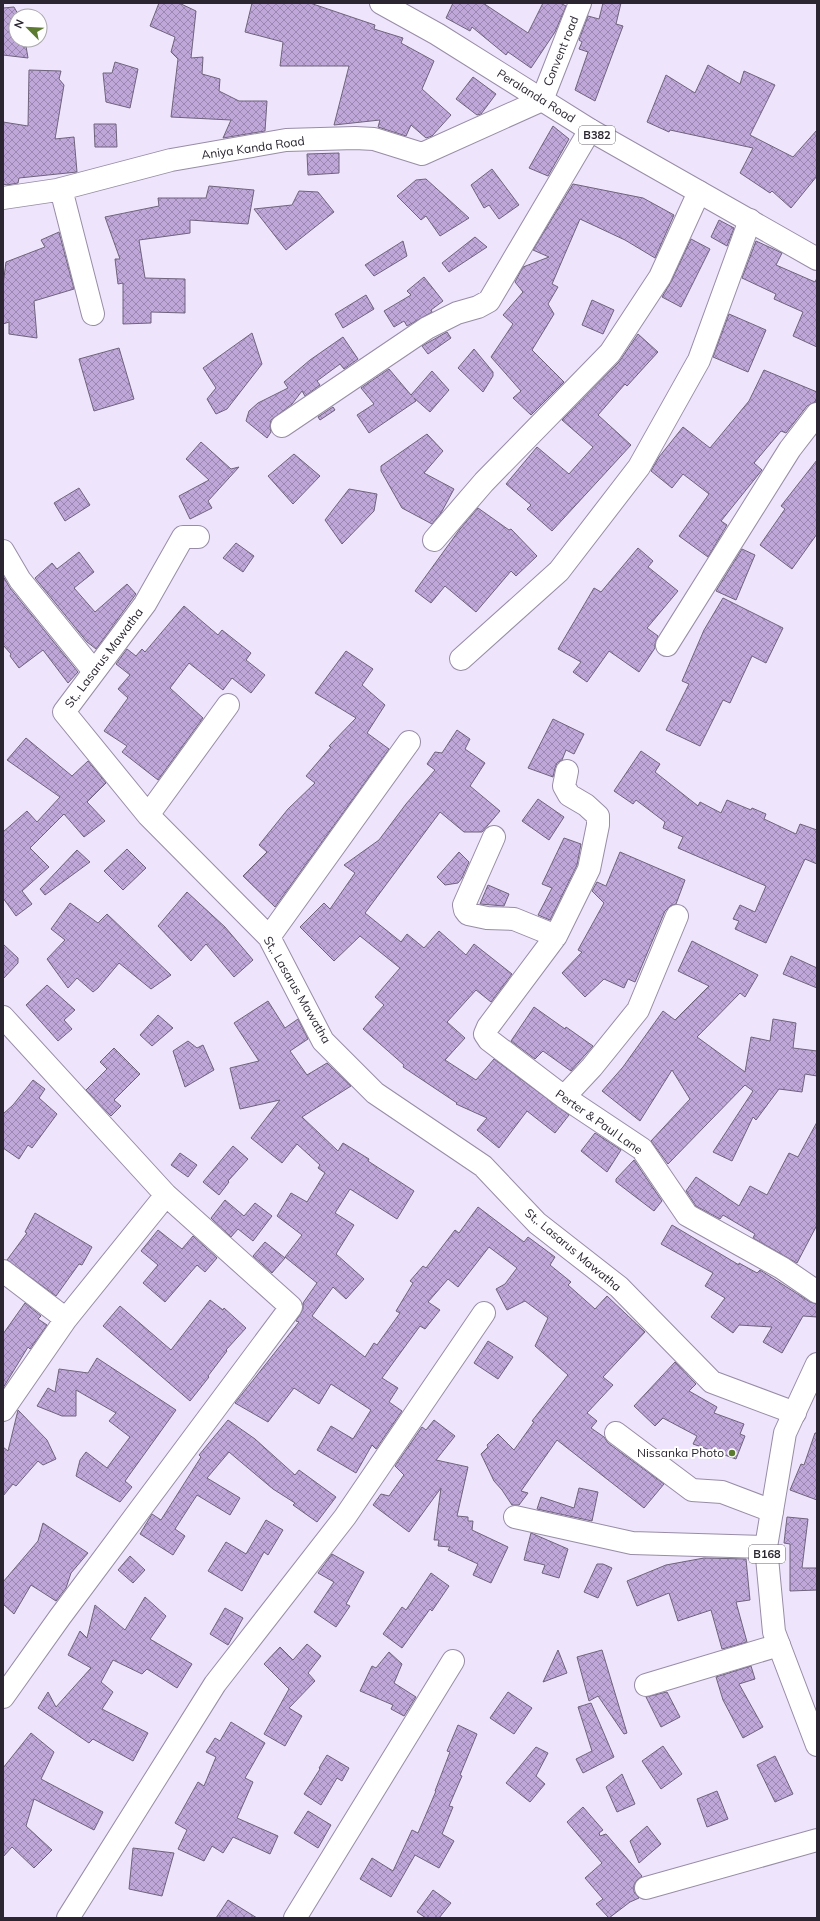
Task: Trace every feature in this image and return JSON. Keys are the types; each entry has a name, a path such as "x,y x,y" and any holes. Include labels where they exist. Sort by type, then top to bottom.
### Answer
{"street":[{"name":"Peralanda Road","path":"381,3 437,34 590,130 817,259"},
{"name":"Convent road","path":"542,100 580,3"},
{"name":"Aniya Kanda Road","path":"3,198 61,189 171,160 286,140 354,138 374,140 422,154 542,100"},
{"path":"282,426 427,328 456,312 478,307 489,301 590,130"},
{"path":"61,189 93,314"},
{"path":"434,540 484,482 610,354 660,277 699,192"},
{"path":"462,659 559,571 639,467 699,360 750,220"},
{"path":"667,645 790,449 817,414"},
{"name":"St,. Lasarus Mawatha","path":"198,538 183,537 145,604 93,670 64,712 148,815 269,937 323,1041 375,1093 483,1166 537,1223 619,1287 712,1382 795,1412"},
{"path":"3,551 20,580 93,670"},
{"path":"148,815 228,705"},
{"path":"269,937 409,742"},
{"path":"494,837 464,905 465,910 468,914 486,918 514,919 556,936 589,869 598,825 598,816 586,805 569,795 564,786 567,771"},
{"path":"564,1097 592,1067 638,1010 677,916"},
{"name":"Perter & Paul Lane","path":"556,936 488,1026 486,1034 489,1040 564,1097 642,1149 687,1214 782,1268 817,1292"},
{"path":"3,1017 166,1195 291,1307 60,1617 3,1697"},
{"path":"3,1410 66,1319 166,1195"},
{"path":"3,1270 66,1319"},
{"path":"68,1918 215,1684 345,1517 484,1313"},
{"name":"B168","path":"817,1364 785,1433 766,1547 774,1632 817,1745"},
{"path":"616,1433 692,1490 722,1492 772,1511"},
{"path":"514,1517 632,1543 766,1547"},
{"path":"646,1685 779,1645"},
{"path":"294,1918 453,1661"},
{"path":"646,1888 817,1840"}],"building":[{"path":"159,3 179,3 196,11 191,58 203,57 202,74 220,79 219,91 239,101 267,101 265,131 223,138 231,120 171,117 178,59 171,52 175,37 150,26"},
{"path":"252,3 310,3 375,25 374,29 403,38 401,43 434,61 422,89 451,115 432,136 426,138 411,125 406,136 378,127 380,120 334,125 349,66 280,66 283,42 245,32"},
{"path":"453,3 483,3 528,33 543,3 560,3 566,6 555,32 531,68 508,52 506,55 472,27 470,31 446,18"},
{"path":"603,3 621,3 616,24 623,26 595,101 575,90 588,52 579,49 582,42 579,40 588,16 599,19"},
{"path":"14,7 15,8 8,8 8,48 26,48 28,58 3,55 3,8"},
{"path":"115,62 138,69 130,108 106,102 103,73 112,73"},
{"path":"708,65 740,84 744,71 775,85 750,135 793,157 817,130 817,176 791,208 772,191 770,193 740,173 753,148 670,130 669,132 647,122 666,75 695,93"},
{"path":"29,70 61,71 59,79 64,85 55,139 74,137 77,172 19,178 18,183 7,185 3,184 3,122 28,126"},
{"path":"473,77 496,94 481,114 477,115 456,99"},
{"path":"94,124 116,124 117,147 95,147"},
{"path":"553,126 569,139 548,176 529,168"},
{"path":"339,153 339,173 308,175 307,154"},
{"path":"492,169 519,205 499,219 489,205 484,208 471,185"},
{"path":"426,179 469,218 440,236 426,216 421,220 397,196 416,180"},
{"path":"573,184 643,198 674,215 655,258 625,240 580,219 552,284 558,287 548,304 554,314 532,350 564,382 531,415 513,398 521,391 491,357 513,324 503,315 523,292 515,282 523,267 549,257 533,250"},
{"path":"209,186 254,190 248,224 190,220 190,233 139,240 145,278 185,279 185,313 151,312 151,323 123,324 123,283 118,284 115,259 120,259 105,217 159,206 158,198 206,198"},
{"path":"299,191 318,192 334,212 286,250 254,209 292,205"},
{"path":"719,220 734,228 727,246 711,237"},
{"path":"59,232 74,289 34,301 37,338 9,334 9,322 3,324 3,285 6,262 45,247 41,240"},
{"path":"475,237 487,247 449,272 442,263"},
{"path":"691,239 710,249 681,307 662,297 671,282"},
{"path":"403,241 407,256 374,276 365,265"},
{"path":"756,241 782,253 776,265 815,282 817,278 817,347 793,336 803,312 774,299 776,294 742,278"},
{"path":"424,277 443,301 431,310 432,312 407,326 404,321 394,327 384,311 411,295 407,291"},
{"path":"366,295 374,309 343,328 335,314"},
{"path":"592,300 614,310 603,334 582,325"},
{"path":"729,314 766,330 748,372 713,357"},
{"path":"447,332 451,338 428,354 422,346"},
{"path":"252,333 262,364 227,409 216,414 207,399 216,388 203,368"},
{"path":"638,334 658,352 627,386 625,384 598,415 631,445 552,531 527,509 531,505 506,484 537,447 569,474 593,447 562,420 619,362"},
{"path":"343,337 358,359 344,369 340,364 317,381 320,385 305,396 302,391 292,404 271,420 271,432 267,438 246,421 249,411 258,403 288,388 284,382 310,360"},
{"path":"119,348 134,399 94,411 79,359"},
{"path":"474,349 493,372 493,376 483,392 458,368"},
{"path":"389,369 411,395 432,371 449,390 430,412 414,398 416,401 369,433 357,415 374,404 361,388"},
{"path":"764,370 817,392 817,397 815,402 807,406 786,433 781,431 754,463 762,470 721,521 727,525 708,557 679,536 709,494 683,474 672,488 651,471 659,457 683,427 710,448 749,401"},
{"path":"333,407 335,410 320,420 318,417"},
{"path":"427,434 443,451 424,473 454,489 441,513 432,524 402,508 381,471 381,466"},
{"path":"201,442 231,469 239,467 208,501 212,508 190,519 179,496 209,480 186,459"},
{"path":"294,454 320,476 293,504 268,476"},
{"path":"817,460 817,534 792,569 760,545 785,509 781,506"},
{"path":"79,488 90,505 65,521 54,503"},
{"path":"349,489 377,494 374,511 342,544 325,520"},
{"path":"478,508 509,530 511,529 537,556 516,576 511,571 476,612 445,586 431,603 415,591 460,529"},
{"path":"236,543 254,556 243,572 223,558"},
{"path":"638,548 653,561 648,567 678,591 647,628 658,636 655,648 639,672 609,651 587,682 573,672 581,662 558,649 594,588 601,592"},
{"path":"742,549 755,555 736,600 716,591"},
{"path":"79,552 94,572 74,588 95,612 127,584 136,594 96,649 87,642 35,578 52,563 57,569"},
{"path":"3,576 10,588 78,672 68,683 43,650 19,668 10,656 11,654 3,645"},
{"path":"723,598 783,628 766,663 752,656 730,703 723,700 700,746 666,730 689,684 682,681 704,630"},
{"path":"184,606 218,635 222,630 251,653 246,660 265,675 251,693 232,678 223,690 189,663 170,688 203,718 158,780 122,752 127,746 104,731 128,698 118,689 130,675 116,664 127,649 136,656 142,649 145,652"},
{"path":"346,651 373,669 362,685 385,705 367,733 389,749 275,907 243,876 267,852 259,845 288,809 315,783 306,776 331,747 329,746 356,718 315,693"},
{"path":"553,719 584,734 574,754 566,750 562,760 557,763 553,777 528,768"},
{"path":"457,730 470,739 465,749 485,763 470,786 500,811 482,832 464,832 440,812 365,913 401,942 407,934 424,948 439,931 466,955 474,944 512,974 491,1002 476,990 447,1022 465,1038 445,1060 476,1080 494,1059 569,1115 555,1133 527,1111 499,1148 477,1130 487,1118 456,1104 457,1103 403,1067 404,1065 363,1029 384,1005 375,997 400,968 360,936 334,961 300,927 324,903 330,909 355,873 344,865 379,840 406,804 435,770 427,764 435,752 442,753"},
{"path":"26,738 72,776 88,761 106,783 87,802 105,821 84,837 64,814 30,848 49,867 22,891 32,904 16,916 3,898 3,832 27,811 37,822 60,797 7,760"},
{"path":"641,751 660,764 655,772 698,806 700,802 721,813 727,800 751,810 752,808 766,814 764,819 796,834 800,824 817,830 817,864 805,859 766,943 735,929 739,921 733,919 740,905 755,912 766,886 678,848 683,837 663,828 665,822 636,800 633,804 614,791"},
{"path":"538,799 564,817 549,840 522,821"},
{"path":"564,838 581,844 577,865 550,920 538,915 552,888 542,884"},
{"path":"127,849 146,868 123,890 104,871"},
{"path":"77,850 90,862 45,895 40,889"},
{"path":"459,852 469,862 462,878 458,883 445,885 437,877"},
{"path":"620,852 685,880 676,904 670,906 665,911 635,982 628,979 624,988 604,979 585,997 562,973 582,952 578,950 604,903 592,891 597,882 606,886"},
{"path":"488,885 509,894 504,906 480,904"},
{"path":"187,892 225,927 253,960 234,977 206,944 191,961 158,926"},
{"path":"70,903 98,923 107,914 171,975 151,989 119,963 93,992 77,978 68,988 47,959 65,940 51,929"},
{"path":"692,941 758,975 745,997 740,993 697,1037 745,1072 751,1037 770,1041 773,1019 796,1023 793,1048 817,1051 817,1076 805,1074 802,1092 779,1089 756,1120 753,1117 732,1161 713,1152 753,1091 745,1085 668,1164 651,1141 690,1099 672,1070 640,1121 602,1091 623,1067 663,1011 675,1020 709,986 678,971"},
{"path":"3,944 18,958 18,963 3,979"},
{"path":"791,956 817,968 817,988 783,974"},
{"path":"47,985 75,1010 64,1020 72,1029 58,1041 26,1005"},
{"path":"268,1001 285,1028 298,1019 308,1039 290,1051 307,1075 327,1063 351,1086 302,1117 338,1151 343,1143 369,1159 368,1161 414,1191 397,1219 350,1189 335,1213 354,1225 336,1254 364,1279 346,1299 333,1287 312,1316 365,1357 374,1343 377,1345 400,1313 396,1311 413,1283 410,1281 423,1266 426,1268 455,1230 459,1233 478,1207 524,1242 528,1237 555,1257 550,1265 571,1282 568,1285 595,1309 607,1296 645,1332 603,1377 613,1385 587,1413 597,1421 591,1428 604,1437 608,1443 664,1484 644,1508 557,1440 521,1491 528,1493 519,1505 512,1505 494,1481 481,1454 488,1447 487,1445 498,1434 514,1450 534,1422 532,1421 568,1375 535,1346 548,1318 525,1301 507,1310 496,1289 505,1284 517,1268 489,1247 458,1287 448,1279 428,1302 440,1310 425,1329 420,1326 382,1378 398,1388 389,1402 402,1411 376,1449 372,1445 356,1473 317,1450 331,1426 353,1439 371,1410 331,1384 319,1404 294,1388 268,1422 235,1403 299,1322 296,1321 303,1309 303,1303 317,1283 285,1257 302,1235 277,1216 291,1193 307,1202 325,1173 318,1168 320,1165 297,1144 282,1163 251,1138 280,1100 240,1109 230,1068 259,1061 234,1023"},
{"path":"534,1007 565,1029 566,1027 593,1046 571,1071 543,1051 535,1059 511,1041"},
{"path":"158,1015 173,1028 152,1046 140,1035"},
{"path":"188,1041 197,1048 203,1045 214,1070 185,1087 173,1051"},
{"path":"114,1048 140,1074 114,1100 121,1106 111,1116 86,1090 107,1069 100,1062"},
{"path":"33,1080 45,1089 39,1098 57,1114 32,1148 28,1145 19,1159 3,1148 3,1114 13,1105"},
{"path":"817,1122 817,1225 797,1263 753,1238 755,1234 723,1215 720,1219 696,1206 686,1191 696,1177 739,1206 750,1186 767,1195 789,1153 798,1157"},
{"path":"595,1133 621,1150 607,1172 581,1151"},
{"path":"233,1146 248,1159 228,1181 229,1182 219,1195 203,1182"},
{"path":"180,1153 197,1165 188,1177 171,1165"},
{"path":"634,1160 662,1201 654,1211 616,1182 616,1179"},
{"path":"225,1200 244,1216 255,1203 272,1216 253,1241 238,1229 231,1237 211,1218"},
{"path":"35,1213 92,1247 82,1265 79,1264 56,1296 7,1260 27,1233 25,1232"},
{"path":"672,1225 739,1265 739,1263 757,1273 760,1270 810,1302 817,1304 817,1317 803,1316 782,1353 763,1342 772,1327 739,1325 733,1333 711,1317 725,1298 705,1286 713,1273 661,1244"},
{"path":"158,1230 182,1249 193,1236 217,1258 205,1272 197,1265 165,1302 143,1283 158,1265 141,1251"},
{"path":"265,1242 285,1258 272,1273 253,1256"},
{"path":"210,1300 223,1310 224,1308 246,1328 226,1350 227,1351 208,1376 209,1377 190,1401 103,1326 120,1306 171,1350"},
{"path":"25,1303 41,1316 38,1319 47,1325 30,1349 28,1347 3,1388 3,1334"},
{"path":"488,1341 513,1357 498,1379 474,1363"},
{"path":"97,1358 176,1410 125,1481 132,1487 120,1502 76,1476 80,1460 86,1452 107,1468 130,1437 109,1421 116,1413 76,1390 76,1416 62,1416 37,1406 48,1388 55,1392 59,1369 88,1373"},
{"path":"675,1362 696,1384 689,1391 717,1407 714,1413 744,1424 740,1434 745,1436 736,1459 693,1444 697,1436 663,1418 655,1426 634,1406"},
{"path":"18,1410 47,1440 56,1459 43,1465 38,1461 16,1486 13,1484 3,1496 3,1447 8,1451"},
{"path":"228,1420 255,1439 295,1475 299,1470 336,1497 317,1522 293,1505 295,1503 273,1489 229,1452 207,1478 240,1498 230,1515 197,1495 175,1529 185,1536 173,1555 140,1534 152,1514 161,1520 201,1457 199,1455"},
{"path":"434,1420 455,1436 436,1460 468,1467 457,1516 468,1517 468,1521 473,1521 472,1530 508,1547 491,1583 473,1575 478,1564 448,1550 450,1547 438,1546 439,1540 434,1540 441,1488 409,1532 373,1505 381,1494 389,1496 404,1475 395,1466 422,1427 426,1430"},
{"path":"815,1433 817,1433 817,1500 790,1490 801,1464 804,1465"},
{"path":"579,1488 598,1492 592,1521 537,1509 541,1497 574,1508"},
{"path":"787,1517 808,1519 802,1568 817,1568 817,1590 790,1591 790,1544 784,1543"},
{"path":"266,1520 283,1530 268,1555 264,1552 242,1591 208,1571 226,1542 246,1554"},
{"path":"43,1523 88,1553 71,1573 66,1588 56,1601 31,1585 14,1614 3,1604 3,1582 38,1541"},
{"path":"531,1533 568,1549 559,1578 542,1573 545,1565 524,1560"},
{"path":"332,1554 364,1572 346,1604 350,1606 336,1627 314,1612 334,1582 318,1573"},
{"path":"130,1556 145,1570 133,1583 118,1570"},
{"path":"704,1558 746,1559 750,1600 736,1602 747,1642 722,1649 711,1610 678,1621 669,1593 637,1606 627,1581 666,1565"},
{"path":"597,1564 603,1564 612,1568 598,1598 584,1592"},
{"path":"431,1573 449,1586 432,1611 430,1609 402,1648 383,1634 402,1607 406,1610"},
{"path":"145,1597 166,1616 150,1639 192,1664 177,1688 147,1669 142,1674 113,1660 101,1682 113,1692 102,1709 148,1733 133,1761 93,1739 89,1743 38,1708 48,1692 56,1707 91,1668 68,1655 80,1631 87,1638 95,1605 125,1630"},
{"path":"225,1608 243,1618 228,1645 210,1634"},
{"path":"307,1644 321,1656 308,1673 315,1681 289,1708 302,1716 285,1746 264,1734 289,1689 264,1664 280,1647 293,1660"},
{"path":"558,1650 567,1673 543,1682"},
{"path":"602,1650 627,1733 624,1734 598,1696 589,1701 577,1657"},
{"path":"389,1652 402,1664 394,1683 416,1697 404,1716 391,1709 393,1705 360,1691 372,1666 376,1668"},
{"path":"751,1666 755,1679 739,1684 763,1727 743,1738 723,1700 716,1677"},
{"path":"508,1692 532,1708 514,1734 490,1718"},
{"path":"667,1692 680,1717 661,1727 646,1697"},
{"path":"591,1703 614,1757 583,1773 576,1759 592,1751 578,1707"},
{"path":"231,1722 265,1743 245,1778 253,1782 237,1818 278,1836 270,1854 233,1837 223,1853 212,1846 204,1861 178,1849 187,1830 175,1823 198,1782 204,1786 216,1757 206,1752 215,1738 220,1741"},
{"path":"458,1725 477,1734 460,1775 462,1776 449,1806 453,1807 442,1834 454,1841 439,1868 415,1855 391,1897 360,1879 372,1858 393,1871 412,1830 418,1833 436,1791 450,1752 447,1751"},
{"path":"31,1733 54,1752 41,1779 103,1812 94,1830 34,1799 26,1826 52,1850 34,1868 12,1847 3,1857 3,1768"},
{"path":"663,1746 682,1774 661,1789 642,1761"},
{"path":"536,1747 548,1753 536,1776 545,1784 530,1802 506,1783"},
{"path":"327,1755 349,1768 342,1781 337,1778 321,1805 304,1794"},
{"path":"775,1756 793,1794 775,1802 757,1765"},
{"path":"622,1774 635,1804 617,1812 606,1787"},
{"path":"717,1791 728,1819 707,1827 697,1799"},
{"path":"583,1807 603,1830 599,1833 600,1836 606,1834 642,1876 634,1885 634,1892 639,1898 630,1902 609,1918 596,1904 603,1899 585,1878 602,1863 567,1822"},
{"path":"308,1811 331,1825 318,1848 294,1833"},
{"path":"647,1826 661,1844 639,1863 630,1841"},
{"path":"133,1848 174,1853 162,1896 129,1889"},
{"path":"433,1890 451,1903 439,1918 426,1918 417,1912"},
{"path":"228,1900 257,1918 216,1918"}],"place":[{"name":"Nissanka Photo","path":"732,1453"}]}
